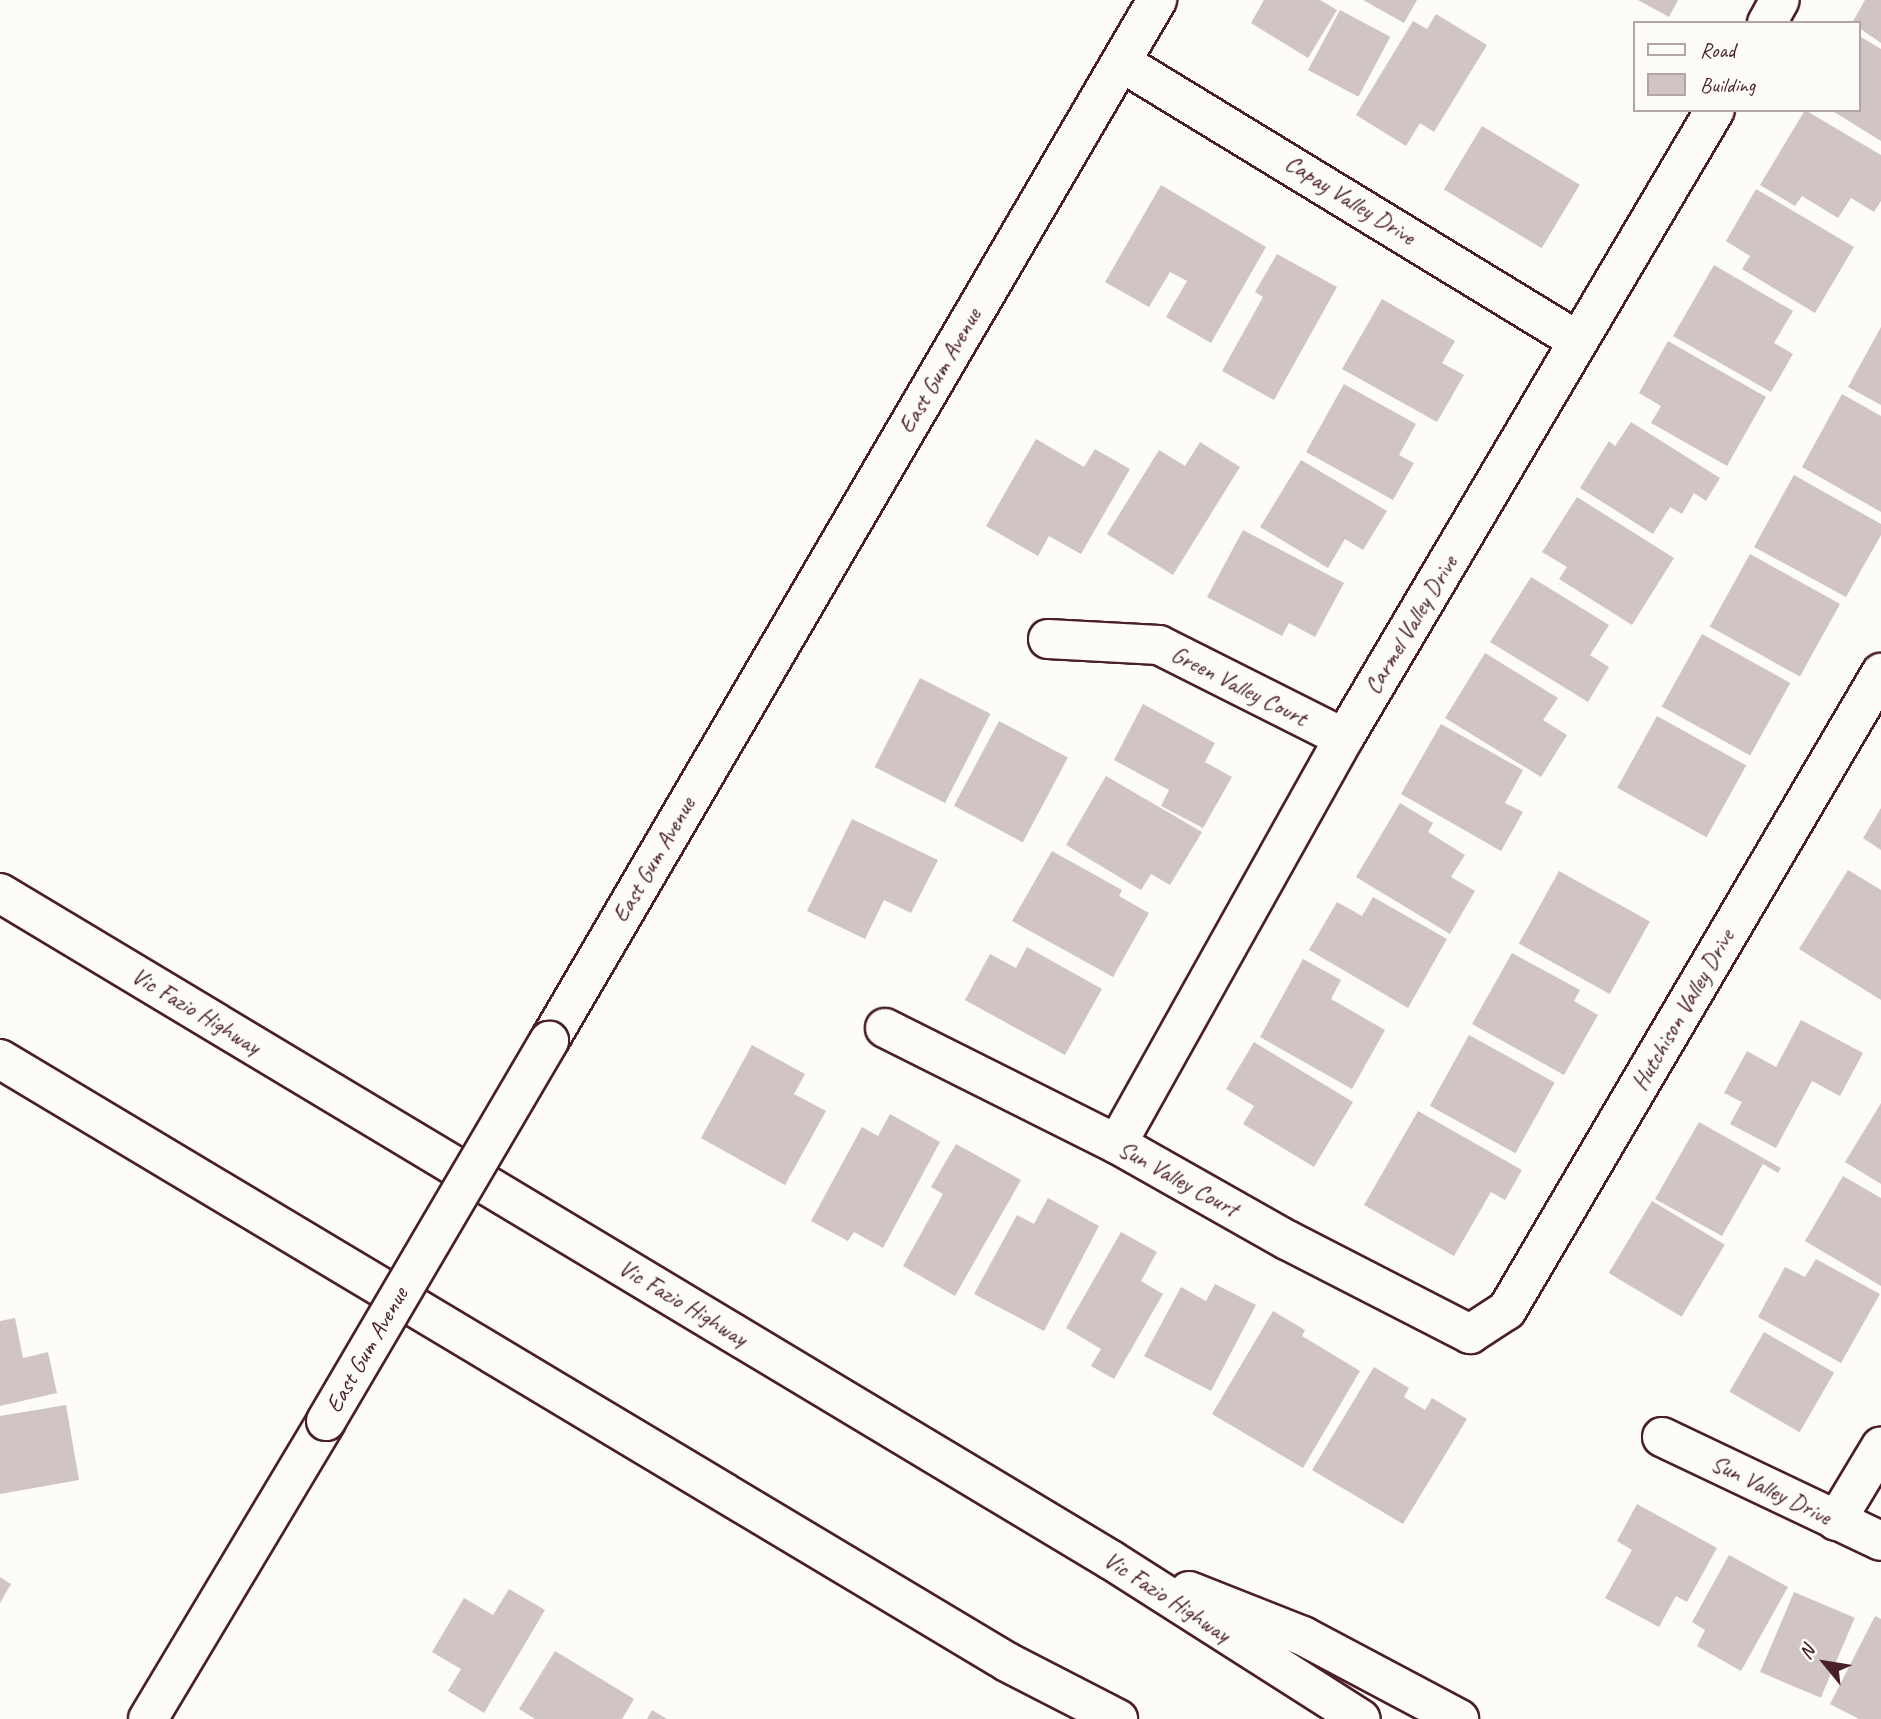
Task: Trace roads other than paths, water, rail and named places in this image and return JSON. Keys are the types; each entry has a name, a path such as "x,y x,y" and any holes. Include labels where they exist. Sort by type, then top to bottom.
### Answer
{"main road":[{"name":"East Gum Avenue","path":"148,1719 326,1421 1157,0"},
{"path":"1768,21 1780,0"},
{"name":"Capay Valley Drive","path":"1121,62 1578,341"},
{"name":"Carmel Valley Drive","path":"1117,1144 1344,738 1714,112"},
{"name":"Green Valley Court","path":"1048,639 1158,645 1344,738"},
{"name":"Hutchison Valley Drive","path":"1470,1334 1507,1310 1881,673"},
{"name":"Vic Fazio Highway","path":"0,893 1111,1560 1361,1719"},
{"name":"Sun Valley Court","path":"885,1028 1117,1144 1287,1240 1470,1334"},
{"path":"0,1059 1007,1662 1118,1719"},
{"name":"Sun Valley Drive","path":"1662,1437 1881,1541"},
{"path":"1836,1521 1881,1446"},
{"path":"1111,1560 1303,1636 1459,1719"},
{"path":"1007,1662 1076,1719"}]}
